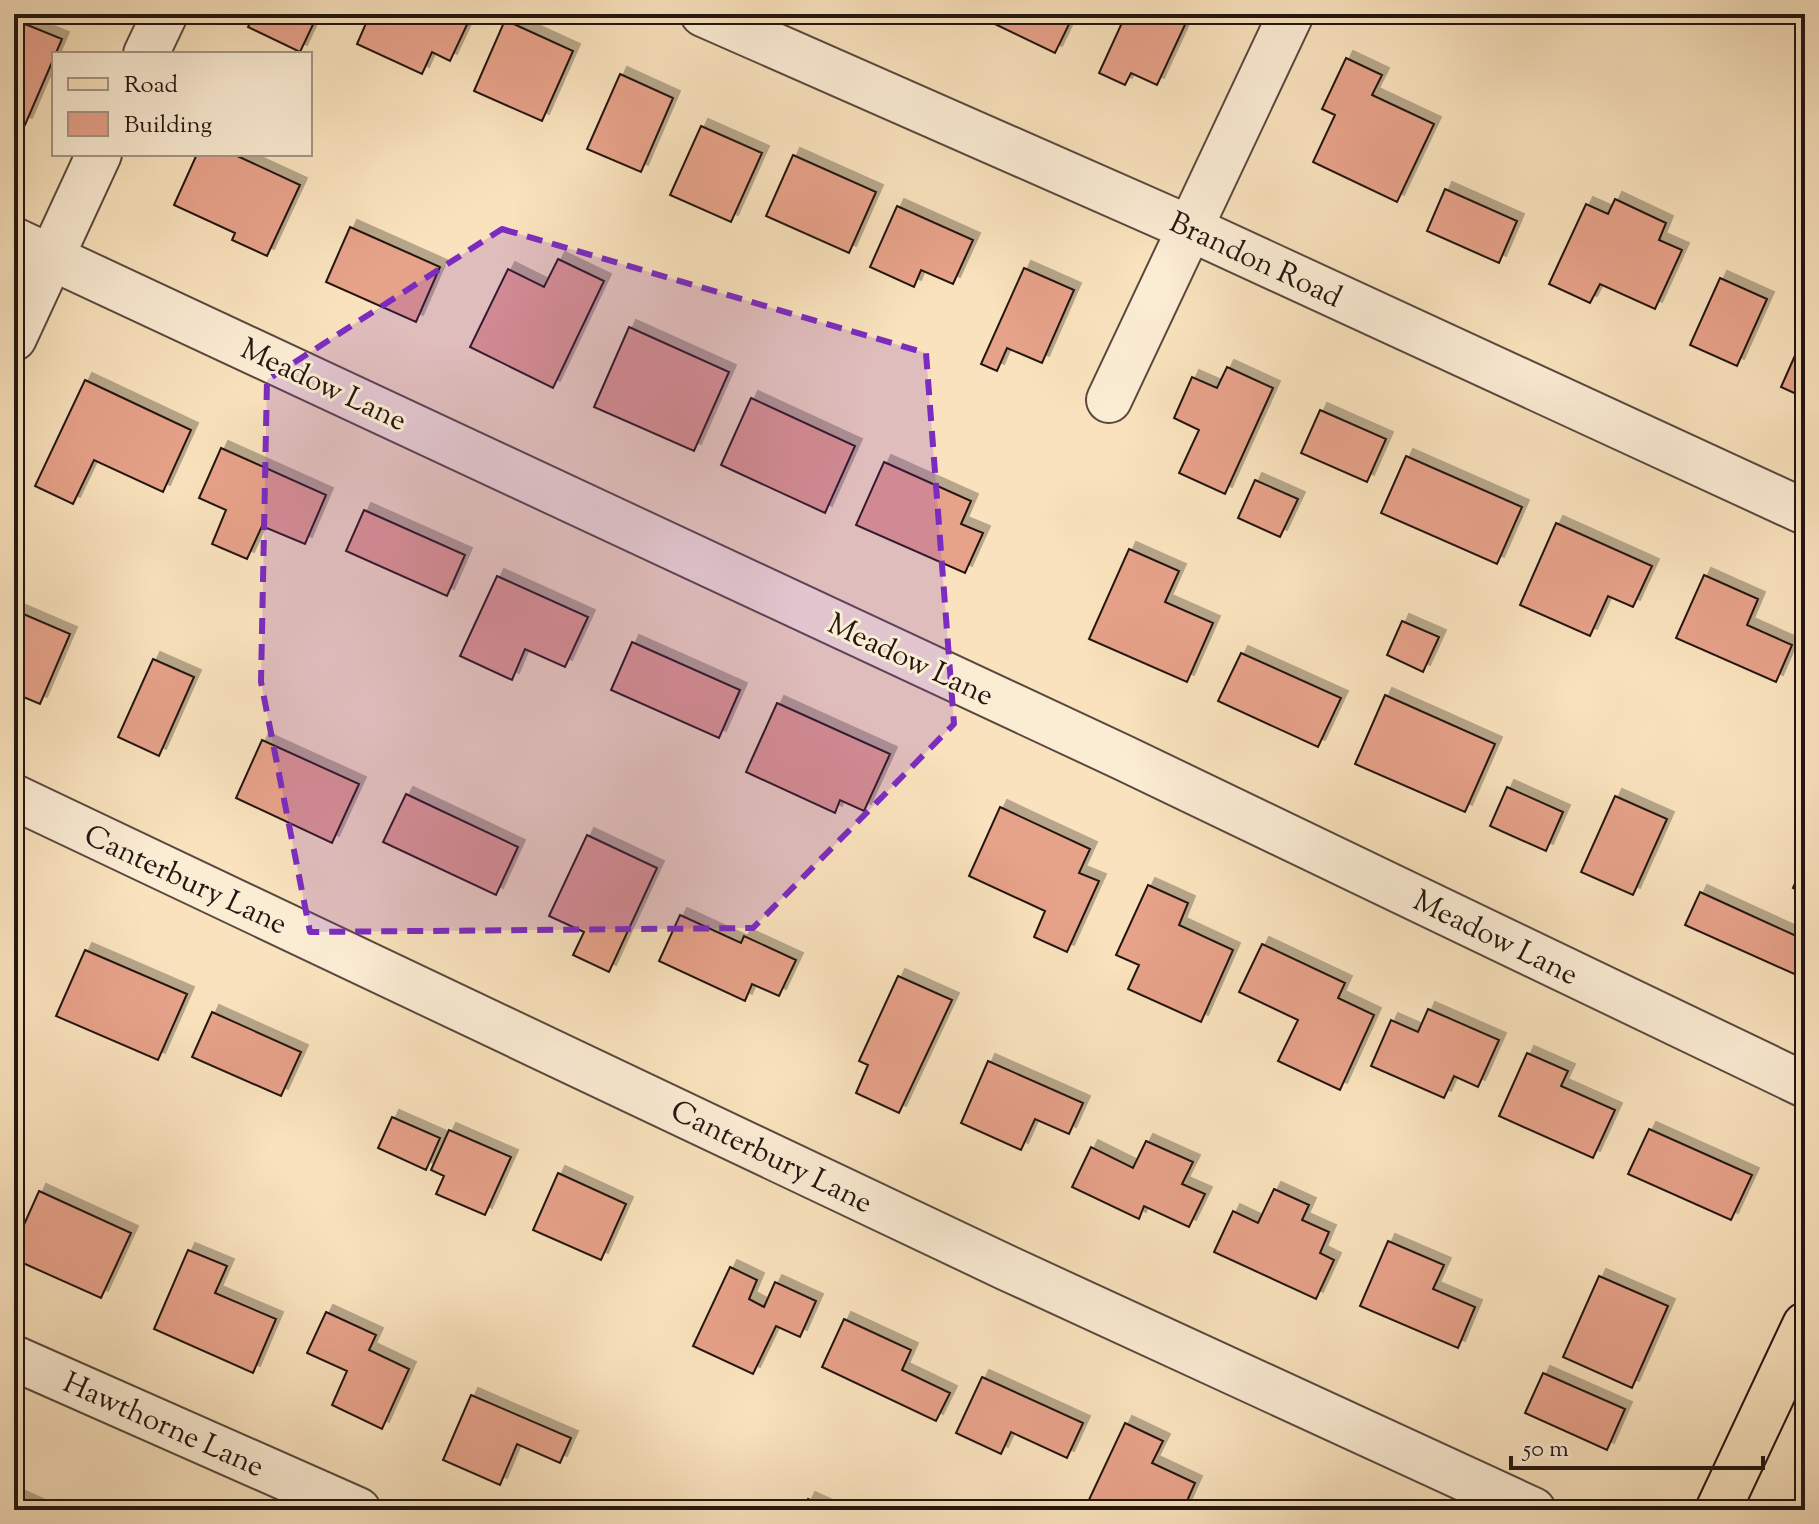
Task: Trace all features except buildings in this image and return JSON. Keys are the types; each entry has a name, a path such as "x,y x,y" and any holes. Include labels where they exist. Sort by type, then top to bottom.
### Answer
{"main road":[{"path":"1718,1510 1805,1325"}],"street":[{"path":"147,52 165,14"},
{"name":"Brandon Road","path":"703,14 1189,228 1805,512"},
{"path":"1109,400 1291,14"},
{"path":"14,338 32,248 98,156"},
{"name":"Meadow Lane","path":"32,248 1124,758 1805,1085"},
{"name":"Canterbury Lane","path":"14,797 993,1262 1533,1510"},
{"name":"Hawthorne Lane","path":"14,1358 358,1510"}],"highlighted area":[{"path":"502,229 926,353 954,724 753,928 310,932 261,682 267,380"}]}
